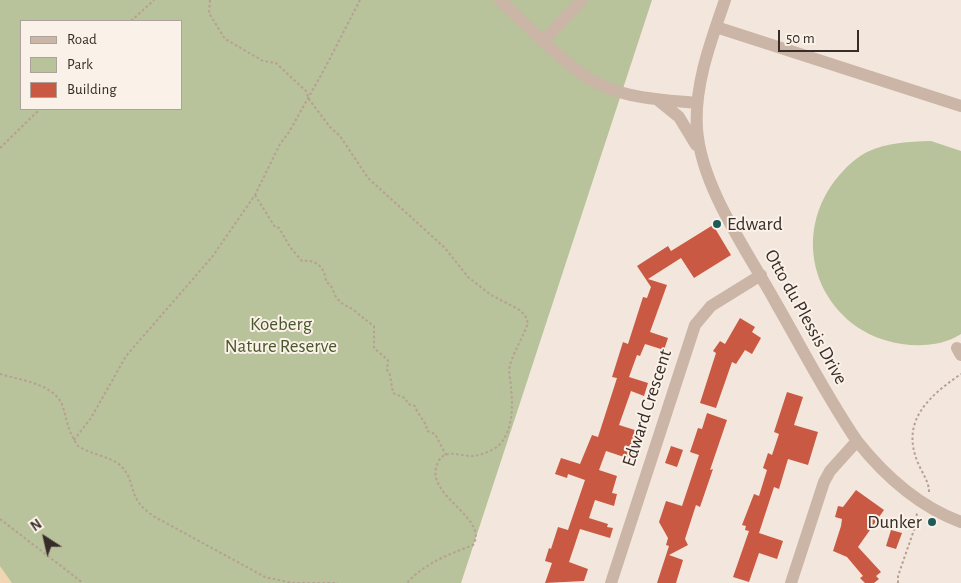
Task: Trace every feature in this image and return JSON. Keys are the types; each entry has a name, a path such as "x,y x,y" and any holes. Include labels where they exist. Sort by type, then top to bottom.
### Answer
{"street":[{"path":"500,0 575,67 601,86 634,96 697,103"},
{"path":"544,40 582,0"},
{"name":"Otto du Plessis Drive","path":"725,0 702,73 697,103 700,154 716,195 856,441 883,471 923,502 961,522"},
{"path":"716,27 961,106"},
{"path":"658,100 679,117 700,154"},
{"name":"Edward Crescent","path":"611,583 695,325 711,306 761,275"},
{"path":"791,583 824,482 830,471 856,441"}],"path":[{"path":"132,20 154,0"},
{"path":"210,0 209,13 225,38 263,60 276,63 307,92 308,98 330,127 340,136 368,178 445,248 468,277 491,295 518,309 528,323 509,366 512,408 509,425 499,445 476,456 452,452 446,455 436,468 436,478 452,501 475,528 476,541 474,545 443,556 428,564 407,583"},
{"path":"74,440 100,404 126,356 212,257 255,195 280,144 289,132 358,8 360,0"},
{"path":"0,148 39,110"},
{"path":"255,195 275,227 280,228 297,257 302,261 311,260 316,262 325,272 326,282 334,289 338,300 374,326 374,348 388,360 387,370 390,375 393,393 405,398 408,404 415,406 418,415 426,423 427,431 435,434 446,455"},
{"path":"0,374 32,381 55,394 60,399 74,440 85,451 112,460 123,467 136,501 143,510 257,574 292,583 338,583"},
{"path":"898,583 898,576 915,527 917,512 928,494 929,488 915,452 913,424 919,412 937,391 961,374"},
{"path":"0,519 82,583"}],"green space":[{"name":"Koeberg Nature Reserve","path":"0,0 652,0 461,583 0,583"},
{"path":"931,141 961,151 961,334 947,341 933,344 902,344 875,337 853,324 835,306 822,285 815,261 813,236 819,211 831,186 852,162 867,152 883,146"}],"sand":[{"path":"0,566 12,583 0,583"}],"building":[{"path":"713,225 731,255 694,278 681,258 648,279 667,285 650,332 668,338 664,350 645,344 640,356 637,355 629,377 648,383 644,396 631,391 619,425 638,431 632,448 636,449 633,460 606,451 599,470 617,476 612,493 617,494 614,506 595,500 589,518 608,524 607,527 613,528 610,538 580,529 569,562 588,569 584,581 545,583 552,563 545,561 549,548 551,549 558,527 568,530 585,480 568,474 567,478 555,474 561,458 580,464 592,435 598,437 617,378 612,377 623,342 628,344 643,297 647,298 651,287 637,266 668,246 671,251"},
{"path":"740,318 755,327 752,332 761,338 752,354 745,350 736,364 732,362 716,408 700,403 716,353 713,351 720,341 725,344"},
{"path":"787,392 803,397 794,425 818,432 808,465 788,459 779,489 774,487 759,533 783,541 777,559 759,553 749,582 733,577 749,531 745,530 746,526 742,525 754,494 759,496 767,470 763,468 768,453 772,455 779,434 774,432"},
{"path":"707,413 727,420 710,470 713,469 700,507 696,505 685,539 688,545 669,555 683,560 676,583 657,583 669,546 666,545 668,538 659,522 666,501 682,506 699,455 690,452 698,428 702,429"},
{"path":"671,446 683,450 677,467 665,463"},
{"path":"856,490 884,510 858,547 881,572 876,576 879,579 874,583 865,583 860,578 863,576 847,557 833,551 842,519 835,517 838,506 843,507"},
{"path":"891,530 902,533 896,549 886,546"}],"place":[{"name":"Edward","path":"717,224"},
{"name":"Dunker","path":"932,522"}]}
